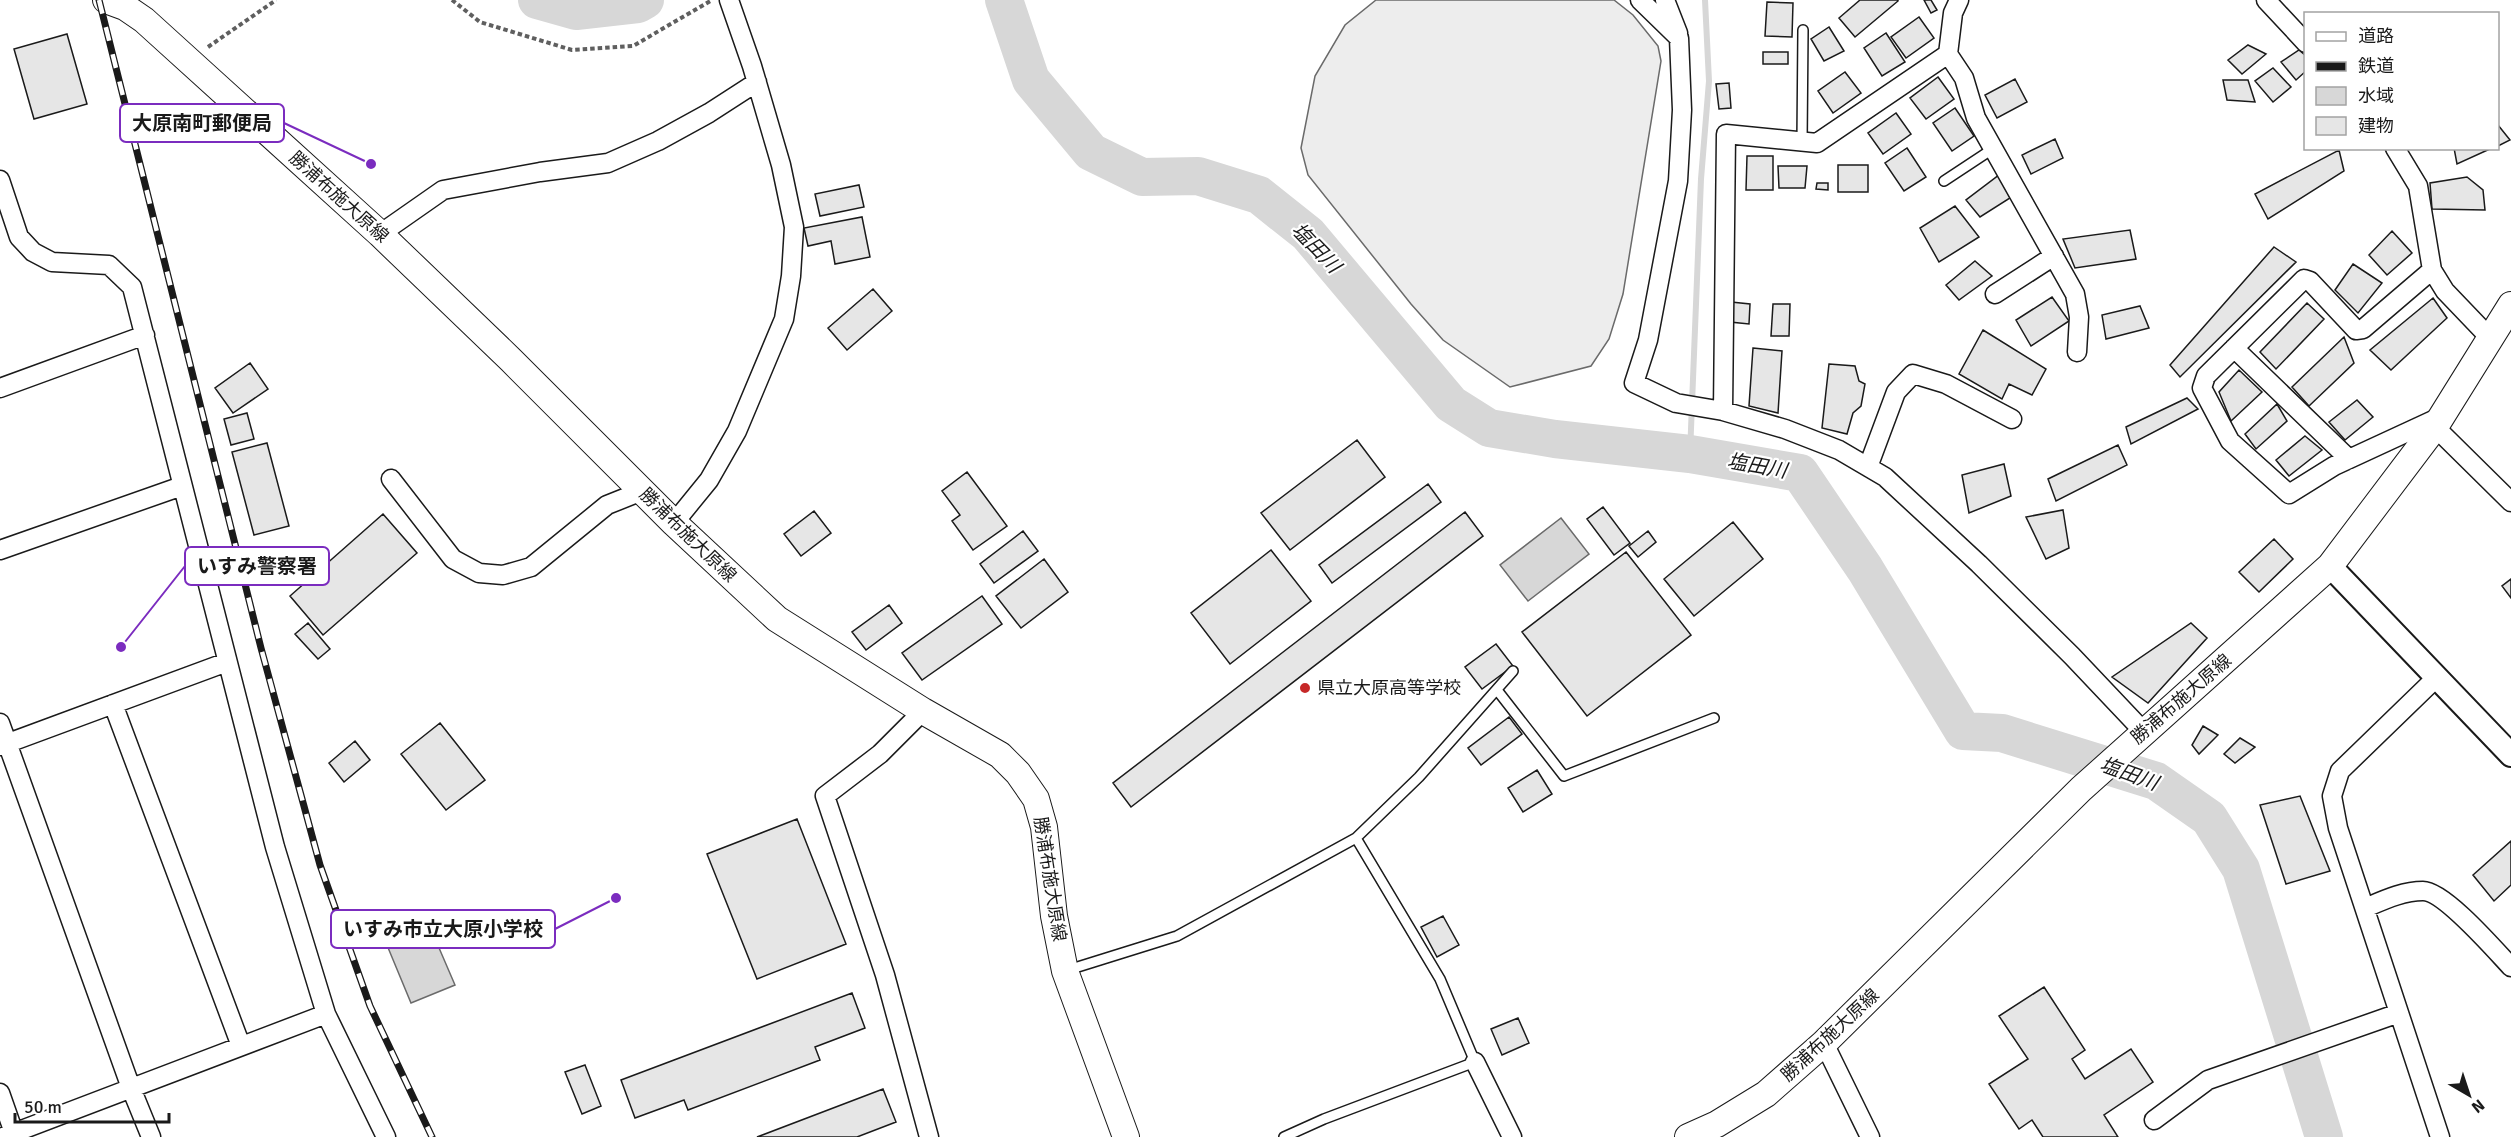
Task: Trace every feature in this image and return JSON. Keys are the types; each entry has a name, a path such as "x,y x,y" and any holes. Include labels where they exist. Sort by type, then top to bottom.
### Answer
{"main road":[{"name":"勝浦布施大原線","path":"106,0 125,7 144,20 380,234 674,523 777,619 923,711 1000,755 1018,773 1036,799 1044,827 1054,916 1065,971 1126,1137"},
{"name":"勝浦布施大原線","path":"1688,1137 1717,1124 1766,1094 1824,1043 2081,789 2330,566 2438,421 2511,305"}],"street":[{"path":"674,523 709,480 737,431 784,319 791,276 794,226 781,165 757,82 729,0"},
{"path":"1640,0 1679,38"},
{"path":"1665,0 1679,38 1682,110 1678,181 1648,340 1634,383 1682,404 1723,411 1785,429 1839,450 1885,477 1979,564 2073,656 2138,737"},
{"path":"1959,0 1953,13 1947,54 1964,78 1976,118 2075,294 2079,317 2078,352"},
{"path":"2266,0 2304,41"},
{"path":"1723,411 1726,134 1817,143 1947,54"},
{"path":"380,234 443,190 540,172 608,163 658,141 709,113 757,82"},
{"path":"2396,150 2418,186 2432,270 2445,291 2490,338"},
{"path":"0,180 19,237 33,252 52,262 109,266 132,287 275,847 326,1014 386,1137"},
{"path":"1995,294 2054,256"},
{"path":"2432,270 2363,329 2356,330 2310,281 2304,279 2206,376 2202,388 2230,441 2289,494 2349,459 2438,421 2511,502"},
{"path":"0,388 146,335"},
{"path":"2234,348 2349,459"},
{"path":"1868,467 1896,392 1913,374 1947,384 2012,419"},
{"path":"391,479 453,559 479,573 503,575 531,567 608,505 642,491"},
{"path":"0,550 182,486"},
{"path":"2330,566 2511,755"},
{"path":"4,745 227,662"},
{"path":"2437,676 2340,771 2332,796 2338,828 2440,1137"},
{"path":"113,704 241,1046"},
{"path":"923,711 880,754 825,796 885,975 929,1137"},
{"path":"0,723 4,745 131,1088 152,1137"},
{"path":"2365,908 2396,895 2426,891 2453,907 2511,967"},
{"path":"2154,1120 2208,1080 2400,1013"},
{"path":"0,1093 9,1135 326,1014"},
{"path":"1824,1043 1870,1137"},
{"path":"1475,1062 1512,1137"}],"lane":[{"path":"1802,141 1803,30"},
{"path":"1944,181 1994,148"},
{"path":"1065,971 1177,936 1356,838 1419,777 1513,671"},
{"path":"1497,690 1564,776 1714,718"},
{"path":"1284,1137 1324,1119 1475,1062 1440,979 1356,838"}],"path":[{"path":"189,61 276,0"},
{"path":"452,0 480,22 572,50 633,46 713,0"}],"shaded area":[{"path":"1376,0 1614,0 1633,15 1658,46 1661,61 1623,294 1609,339 1591,366 1510,387 1443,340 1411,304 1308,175 1301,148 1315,76 1345,25"}],"water":[{"path":"1561,518 1589,554 1528,601 1500,565"},
{"path":"427,920 455,985 411,1003 384,938"}],"building":[{"path":"1860,0 1898,1 1855,37 1839,18"},
{"path":"1924,0 1931,0 1937,10 1931,13"},
{"path":"1767,2 1793,3 1792,37 1765,36"},
{"path":"1919,17 1934,38 1906,58 1891,37"},
{"path":"1829,27 1844,51 1824,61 1811,39"},
{"path":"1886,33 1905,62 1882,76 1864,48"},
{"path":"67,34 87,104 34,119 14,49"},
{"path":"2248,45 2266,54 2242,74 2228,60"},
{"path":"2299,50 2304,54 2304,73 2296,80 2281,62"},
{"path":"1763,52 1788,52 1788,64 1763,64"},
{"path":"2273,68 2291,87 2273,102 2255,81"},
{"path":"1845,72 1861,93 1833,113 1818,91"},
{"path":"1938,77 1954,99 1926,119 1910,98"},
{"path":"2015,79 2027,102 1997,118 1985,95"},
{"path":"2223,80 2248,80 2255,102 2227,100"},
{"path":"1729,83 1731,108 1719,109 1716,84"},
{"path":"1955,108 1974,136 1952,151 1933,123"},
{"path":"1896,113 1911,134 1883,154 1868,133"},
{"path":"2499,126 2510,140 2499,146"},
{"path":"2055,139 2063,158 2031,174 2022,155"},
{"path":"1907,148 1926,177 1904,191 1885,163"},
{"path":"2339,150 2344,171 2268,219 2255,194"},
{"path":"2454,150 2488,150 2457,164"},
{"path":"1747,156 1773,156 1773,190 1746,190"},
{"path":"1838,165 1868,165 1868,192 1838,192"},
{"path":"1778,166 1807,166 1805,188 1779,188"},
{"path":"1999,175 2010,198 1980,217 1966,200"},
{"path":"2467,177 2483,190 2485,210 2432,209 2430,183"},
{"path":"1817,183 1828,183 1828,190 1816,189"},
{"path":"859,185 864,207 820,216 815,194"},
{"path":"1955,206 1979,237 1939,262 1920,228"},
{"path":"862,217 870,257 835,264 831,241 808,246 804,228"},
{"path":"2130,230 2136,259 2075,268 2063,239"},
{"path":"2392,231 2412,253 2387,275 2369,255"},
{"path":"2274,247 2296,262 2180,377 2170,365"},
{"path":"1975,261 1992,276 1959,300 1946,285"},
{"path":"2353,264 2382,283 2358,313 2335,290"},
{"path":"873,289 892,311 847,350 828,328"},
{"path":"2052,297 2069,321 2031,346 2016,320"},
{"path":"2433,298 2447,318 2391,370 2370,350"},
{"path":"1731,302 1750,304 1749,324 1730,322"},
{"path":"2307,303 2324,319 2276,369 2260,352"},
{"path":"1773,304 1790,304 1789,336 1771,336"},
{"path":"2140,306 2149,328 2106,339 2102,315"},
{"path":"1983,330 2046,369 2032,395 2009,384 2002,399 1959,374"},
{"path":"2344,337 2354,363 2309,406 2292,387"},
{"path":"1753,348 1782,351 1778,413 1749,406"},
{"path":"250,363 268,389 233,413 215,388"},
{"path":"1829,364 1855,366 1859,381 1865,384 1861,406 1853,413 1847,434 1822,428"},
{"path":"2239,370 2262,392 2231,421 2219,392"},
{"path":"2187,398 2198,409 2131,444 2126,427"},
{"path":"2357,400 2373,417 2345,440 2329,422"},
{"path":"2277,404 2287,421 2256,449 2245,434"},
{"path":"247,413 254,439 231,445 224,419"},
{"path":"2305,436 2322,450 2289,476 2276,460"},
{"path":"1357,440 1385,477 1290,550 1261,513"},
{"path":"267,443 289,526 254,535 232,452"},
{"path":"2118,445 2127,465 2056,501 2048,479"},
{"path":"2004,464 2011,496 1969,513 1962,475"},
{"path":"967,472 1007,526 973,550 952,521 960,515 942,491"},
{"path":"1428,484 1441,502 1332,583 1319,565"},
{"path":"1603,507 1630,543 1614,555 1587,519"},
{"path":"2063,510 2069,548 2046,559 2026,517"},
{"path":"814,511 831,533 801,556 784,534"},
{"path":"1465,512 1483,536 1131,807 1113,783"},
{"path":"383,514 417,553 323,635 290,596"},
{"path":"1733,522 1763,559 1694,616 1664,579"},
{"path":"1023,531 1038,551 994,583 980,564"},
{"path":"1648,531 1656,542 1638,557 1629,546"},
{"path":"2274,539 2293,559 2259,592 2239,572"},
{"path":"1271,550 1311,601 1230,664 1191,613"},
{"path":"1626,552 1691,635 1587,716 1522,632"},
{"path":"1044,559 1068,592 1021,628 996,596"},
{"path":"2511,579 2511,598 2502,586"},
{"path":"982,596 1002,624 922,680 902,653"},
{"path":"889,605 902,623 866,650 852,632"},
{"path":"308,623 330,649 318,659 295,634"},
{"path":"2191,623 2207,638 2148,703 2112,677"},
{"path":"1496,644 1513,666 1482,689 1465,667"},
{"path":"1509,717 1522,734 1481,765 1468,748"},
{"path":"440,723 485,780 446,810 401,754"},
{"path":"2203,726 2218,735 2199,754 2192,745"},
{"path":"2240,738 2255,747 2235,763 2224,754"},
{"path":"355,741 370,760 344,782 329,763"},
{"path":"1537,770 1552,794 1523,812 1508,788"},
{"path":"2300,796 2330,871 2286,884 2260,805"},
{"path":"797,819 846,944 757,979 707,854"},
{"path":"2511,841 2511,885 2494,901 2473,875"},
{"path":"1443,916 1459,945 1437,957 1421,927"},
{"path":"2044,987 2085,1050 2072,1059 2085,1079 2131,1049 2153,1082 2104,1115 2118,1137 2043,1137 2032,1120 2019,1129 1989,1084 2028,1059 1999,1016"},
{"path":"852,993 865,1028 815,1047 820,1060 688,1110 684,1100 635,1118 621,1080"},
{"path":"1518,1018 1529,1043 1502,1055 1491,1029"},
{"path":"585,1065 601,1106 582,1114 565,1072"},
{"path":"883,1089 896,1122 857,1137 757,1137"}],"waterway":[{"name":"塩田川","path":"537,0 576,11 638,4 645,0"},
{"name":"塩田川","path":"1004,0 1031,80 1091,152 1142,177 1198,176 1259,195 1308,234 1451,404 1489,428 1555,439 1690,454 1800,473 1865,569 1963,731 2002,733 2156,781 2209,818 2241,869 2324,1137"},
{"path":"1690,454 1701,179 1709,81 1705,0"}],"railway":[{"path":"99,0 261,648 320,865 370,1006 432,1137"}],"place":[{"name":"大原南町郵便局","path":"371,164"},
{"name":"いすみ警察署","path":"121,647"},
{"name":"県立大原高等学校","path":"1305,688"},
{"name":"いすみ市立大原小学校","path":"616,898"}]}
